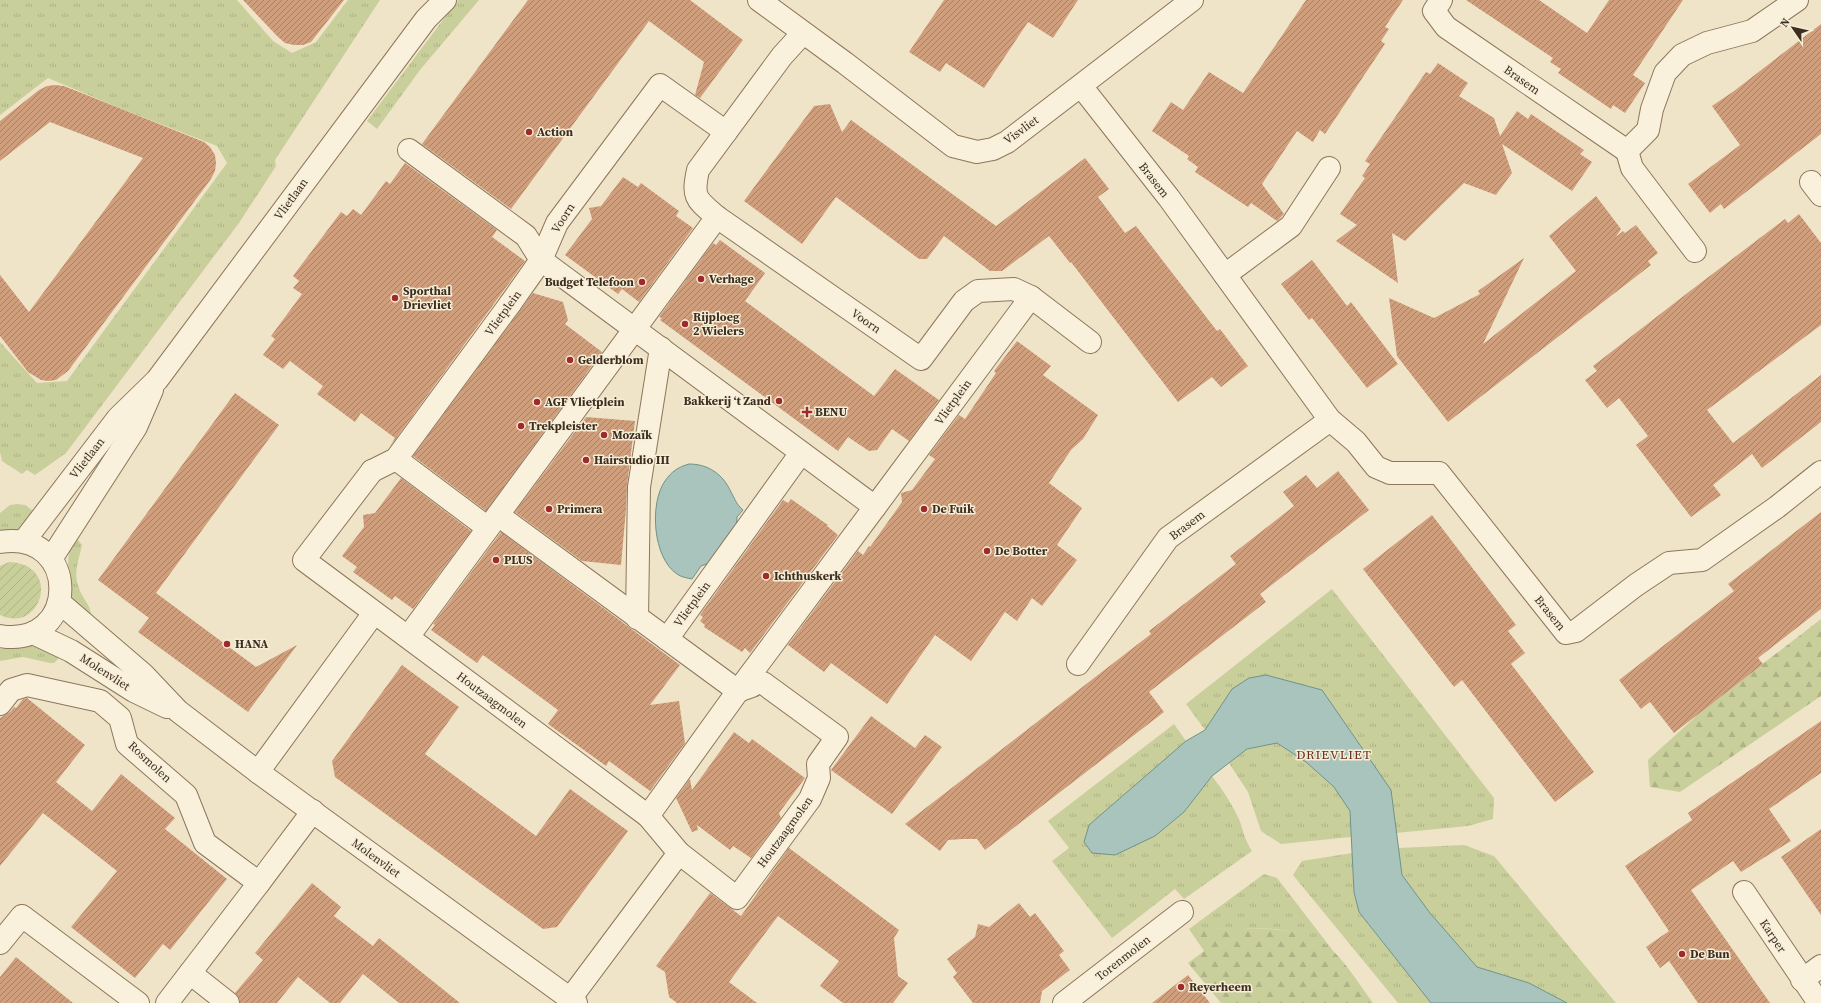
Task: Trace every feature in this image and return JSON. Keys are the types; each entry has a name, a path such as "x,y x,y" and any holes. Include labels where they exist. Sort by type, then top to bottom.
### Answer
{"street":[{"name":"Vlietlaan","path":"24,541 118,418 157,380 430,9 445,0"},
{"name":"Visvliet","path":"759,0 845,63 953,146 977,152 993,149 1008,142 1192,0"},
{"name":"Visvliet","path":"776,0 803,33"},
{"name":"Brasem","path":"1441,0 1434,11 1446,27 1627,151"},
{"path":"1697,254 1632,168 1627,151 1648,130 1652,109 1665,73 1682,55 1707,42 1752,31 1797,0"},
{"name":"Voorn","path":"803,33 782,56 698,170 694,186 697,200 717,217 921,359 964,301 978,291 1014,289 1031,297 1090,342"},
{"name":"Voorn","path":"541,260 557,223 660,85 726,132"},
{"name":"Brasem","path":"1081,86 1169,198 1330,420 1356,442 1376,467 1390,473 1439,473 1566,633 1576,631 1636,585 1669,563 1702,560 1777,507 1821,472"},
{"path":"409,150 526,236 541,260 876,507"},
{"path":"1226,275 1291,226 1329,168"},
{"path":"408,637 717,217"},
{"name":"Vlietplein","path":"372,471 396,459 541,260"},
{"name":"Vlietplein","path":"396,459 493,521 638,618 738,691 1031,297"},
{"path":"638,618 639,487 661,348"},
{"name":"Vlietlaan","path":"51,559 136,427 157,380"},
{"name":"Brasem","path":"1078,664 1168,538 1330,420"},
{"name":"Vlietplein","path":"667,639 801,453"},
{"name":"Houtzaagmolen","path":"372,471 304,560 648,816 679,853 737,898 810,799 819,778 818,764 837,737 763,683 738,691"},
{"path":"0,542 12,540 24,541 39,548 56,566 61,584 59,602 49,621 42,628 22,637 0,636"},
{"name":"Molenvliet","path":"59,602 143,674 178,712 573,1001"},
{"path":"258,772 374,612"},
{"name":"Molenvliet","path":"33,633 71,651 134,691 178,712"},
{"name":"Rosmolen","path":"0,704 11,690 27,685 100,701 120,718 127,744 186,795 205,843 258,883"},
{"path":"648,816 738,691"},
{"path":"167,1003 314,811"},
{"path":"573,1001 679,853"},
{"name":"Karper","path":"1744,892 1802,980 1819,1003"},
{"name":"Torenmolen","path":"1064,1003 1182,912"},
{"path":"0,943 22,916 138,1003"},
{"path":"1802,980 1821,966"},
{"path":"190,973 228,1003"}],"green space":[{"path":"0,0 237,0 273,41 292,53 316,42 348,0 380,0 275,160 276,166 239,223 66,453 35,475 27,470 22,474 2,461 0,452 0,342 37,383 67,381 227,163 217,146 48,78 0,115"},
{"path":"458,0 479,0 420,70 377,129 367,121"},
{"path":"10,505 25,505 36,513 19,530 0,533 0,513"},
{"path":"76,537 82,545 77,566 77,582 80,592 90,608 91,616 73,602 71,596 68,558 72,544"},
{"path":"9,562 26,566 36,574 41,585 40,597 35,608 26,615 14,619 0,615 0,566"},
{"path":"1332,589 1494,798 1493,819 1468,826 1396,833 1391,790 1232,690 1205,730 1186,704"},
{"path":"1821,619 1821,696 1680,792 1650,787 1648,760 1703,710"},
{"path":"32,646 39,647 60,657 54,663 23,657 0,661 0,649"},
{"path":"1174,724 1186,741 1089,825 1084,842 1092,853 1184,812 1212,776 1236,813 1252,851 1184,899 1175,889 1112,938 1052,861 1069,848 1048,821"},
{"path":"1277,743 1318,772 1337,790 1344,799 1351,813 1351,837 1281,844 1261,831 1248,792 1229,763 1247,749"},
{"path":"1464,845 1494,856 1616,1003 1567,1003 1529,983 1477,967 1430,913 1402,875 1398,848"},
{"path":"1352,853 1354,892 1359,912 1431,1003 1398,1003 1293,875 1302,861"},
{"path":"1264,874 1277,878 1334,952 1315,940 1283,930 1252,928 1189,929"},
{"path":"1258,928 1286,931 1312,938 1324,944 1344,963 1373,1003 1221,1003 1188,963 1204,951 1189,929"}],"water":[{"path":"689,464 696,464 709,468 719,475 728,486 737,504 743,510 737,517 736,534 717,560 701,566 692,579 682,577 677,574 669,566 663,556 658,544 655,516 660,491 665,481 675,470"},
{"path":"1266,675 1322,690 1391,790 1402,875 1430,913 1477,967 1529,983 1567,1003 1431,1003 1359,912 1354,892 1350,811 1334,787 1306,762 1277,743 1247,749 1212,776 1184,812 1155,836 1115,855 1092,853 1084,842 1089,825 1186,741 1205,730 1232,689 1249,678"}],"building":[{"path":"243,0 344,0 311,42 303,45 294,45 285,43 278,37"},
{"path":"528,0 690,0 743,40 700,98 695,95 704,62 649,21 511,209 422,144"},
{"path":"944,0 1078,0 1053,38 1028,22 984,88 946,63 940,72 909,52"},
{"path":"1306,0 1403,0 1385,27 1389,29 1381,41 1385,44 1325,134 1320,130 1313,142 1297,131 1262,184 1284,214 1277,221 1251,203 1248,207 1195,172 1198,167 1187,159 1189,156 1152,131 1171,102 1183,110 1209,72 1243,93"},
{"path":"1466,0 1539,0 1587,33 1609,0 1683,0 1633,75 1645,83 1625,113 1613,105 1611,109 1558,73 1561,69 1550,62 1553,58"},
{"path":"1821,24 1821,134 1724,209 1721,204 1710,213 1688,184 1740,145 1712,106 1734,91"},
{"path":"1438,63 1468,83 1459,96 1494,118 1500,136 1517,111 1528,119 1531,114 1584,150 1580,154 1592,162 1572,191 1502,144 1512,173 1496,195 1464,183 1405,241 1392,233 1398,283 1336,241 1357,225 1340,214 1365,178 1362,176 1370,164 1365,161 1426,72 1430,74"},
{"path":"47,86 64,86 204,142 210,147 215,155 216,163 215,171 211,179 68,371 56,380 48,381 41,380 28,372 0,336 0,275 29,312 143,158 50,122 0,161 0,121 39,90"},
{"path":"830,104 842,132 851,120 996,226 1085,158 1109,189 1098,197 1125,233 1136,226 1217,331 1220,329 1248,366 1221,387 1212,377 1178,402 1071,262 1070,263 1049,236 1002,271 990,271 944,236 927,259 919,259 836,197 802,244 744,201 814,106"},
{"path":"405,163 497,230 492,237 525,261 389,448 395,438 361,413 355,422 317,394 323,386 290,361 283,369 263,355 275,339 271,336 302,294 293,288 299,281 293,276 341,212 347,216 353,209 361,215 386,181 390,184"},
{"path":"623,177 638,187 641,183 679,211 676,216 693,228 639,302 622,289 618,294 565,255 592,219 589,208 601,206"},
{"path":"1596,196 1621,229 1616,237 1623,231 1625,233 1636,225 1658,253 1648,261 1651,265 1448,422 1397,356 1389,298 1434,318 1480,294 1478,291 1524,258 1483,344 1576,271 1549,236"},
{"path":"1799,214 1821,243 1821,325 1707,410 1733,443 1821,375 1821,422 1762,468 1752,454 1713,485 1721,495 1691,517 1636,445 1648,436 1619,398 1607,408 1585,380 1597,371 1593,366 1785,219 1788,223"},
{"path":"720,240 765,273 745,301 874,396 895,369 939,400 909,441 892,429 877,450 869,451 848,437 838,451 660,320 662,318 659,317 713,243 716,245"},
{"path":"1312,260 1347,306 1351,302 1398,364 1367,388 1312,318 1309,320 1281,284"},
{"path":"544,278 533,293 563,302 568,320 565,324 602,352 486,511 413,456"},
{"path":"1017,341 1051,366 1043,375 1098,415 1083,439 1071,450 1049,483 1082,508 1057,545 1077,560 1042,606 1032,598 1017,621 1005,612 971,661 935,635 887,704 831,663 824,672 788,645 858,551 863,555 869,546 870,547 902,502 901,493 912,490 935,459 929,455 959,415 965,419 996,373 994,371"},
{"path":"235,393 279,425 156,593 256,667 297,645 248,712 138,632 149,618 98,580"},
{"path":"586,417 635,421 627,485 621,565 582,561 515,512"},
{"path":"1338,471 1369,510 1260,594 1266,602 1149,692 1164,712 985,850 977,839 963,839 948,840 940,851 905,824 1151,634 1149,631 1236,564 1230,556 1294,506 1283,492 1306,475 1317,488"},
{"path":"401,478 471,531 413,609 395,596 392,600 353,572 357,567 342,556 364,527 363,515 375,513"},
{"name":"Ichthuskerk","path":"791,499 828,525 827,526 838,535 750,653 745,648 742,652 704,627 705,625 700,621 703,617 700,615 783,500 788,503"},
{"path":"1821,512 1821,609 1758,658 1763,664 1674,733 1650,702 1641,709 1619,680 1734,591 1728,584"},
{"path":"1432,515 1516,625 1508,631 1525,653 1511,664 1594,772 1555,802 1462,680 1454,687 1363,569"},
{"path":"501,532 680,665 650,705 679,701 685,743 650,791 609,761 606,766 548,724 558,710 483,655 477,663 431,630 435,625 433,624"},
{"path":"402,665 459,707 425,754 536,836 570,789 628,831 557,927 543,929 335,777 332,761"},
{"path":"27,698 85,745 56,782 92,811 121,774 175,818 165,829 227,879 170,950 163,944 135,978 71,927 117,871 43,813 0,866 0,718 10,712 14,707 16,708 23,699"},
{"path":"871,716 915,748 925,735 942,747 892,814 831,770"},
{"path":"1821,721 1821,773 1769,809 1791,841 1741,872 1733,861 1691,890 1770,1003 1698,1003 1669,961 1660,968 1646,947 1669,931 1625,866 1692,820 1688,813"},
{"path":"734,732 749,743 752,739 805,778 779,813 781,818 751,858 733,846 730,850 697,825 698,830 692,832 676,798 690,779 692,790"},
{"path":"1821,829 1821,915 1781,857"},
{"path":"789,848 899,930 894,938 898,976 908,983 893,1003 843,1003 820,986 839,961 778,916 729,982 757,1003 677,1003 669,997 665,972 656,966 710,893 741,916"},
{"path":"312,883 341,907 334,916 373,946 379,938 460,1003 399,1003 363,974 340,1003 330,1003 298,977 277,1003 240,1003 239,998 235,993 263,960 255,953"},
{"path":"1019,903 1030,917 1035,913 1064,951 1059,955 1070,970 1042,991 1040,1003 973,1003 953,977 957,973 947,959 975,937 978,924 989,927"},
{"path":"16,957 73,1003 0,1003 0,977"},
{"name":"Reyerheem","path":"1188,975 1210,1003 1152,1003"}],"place":[{"name":"Action","path":"529,132"},
{"name":"Verhage","path":"701,279"},
{"name":"Budget Telefoon","path":"642,282"},
{"name":"Sporthal Drievliet","path":"395,298"},
{"name":"Rijploeg 2 Wielers","path":"685,324"},
{"name":"Gelderblom","path":"570,360"},
{"name":"Bakkerij ‘t Zand","path":"779,401"},
{"name":"AGF Vlietplein","path":"537,402"},
{"name":"BENU","path":"807,412"},
{"name":"Trekpleister","path":"521,426"},
{"name":"Mozaïk","path":"604,435"},
{"name":"Hairstudio III","path":"586,460"},
{"name":"Primera","path":"549,509"},
{"name":"De Fuik","path":"924,509"},
{"name":"De Botter","path":"987,551"},
{"name":"PLUS","path":"496,560"},
{"name":"Ichthuskerk","path":"766,576"},
{"name":"HANA","path":"227,644"},
{"name":"De Bun","path":"1682,954"},
{"name":"Reyerheem","path":"1181,987"}],"district":[{"name":"DRIEVLIET","path":"1334,754"}]}
